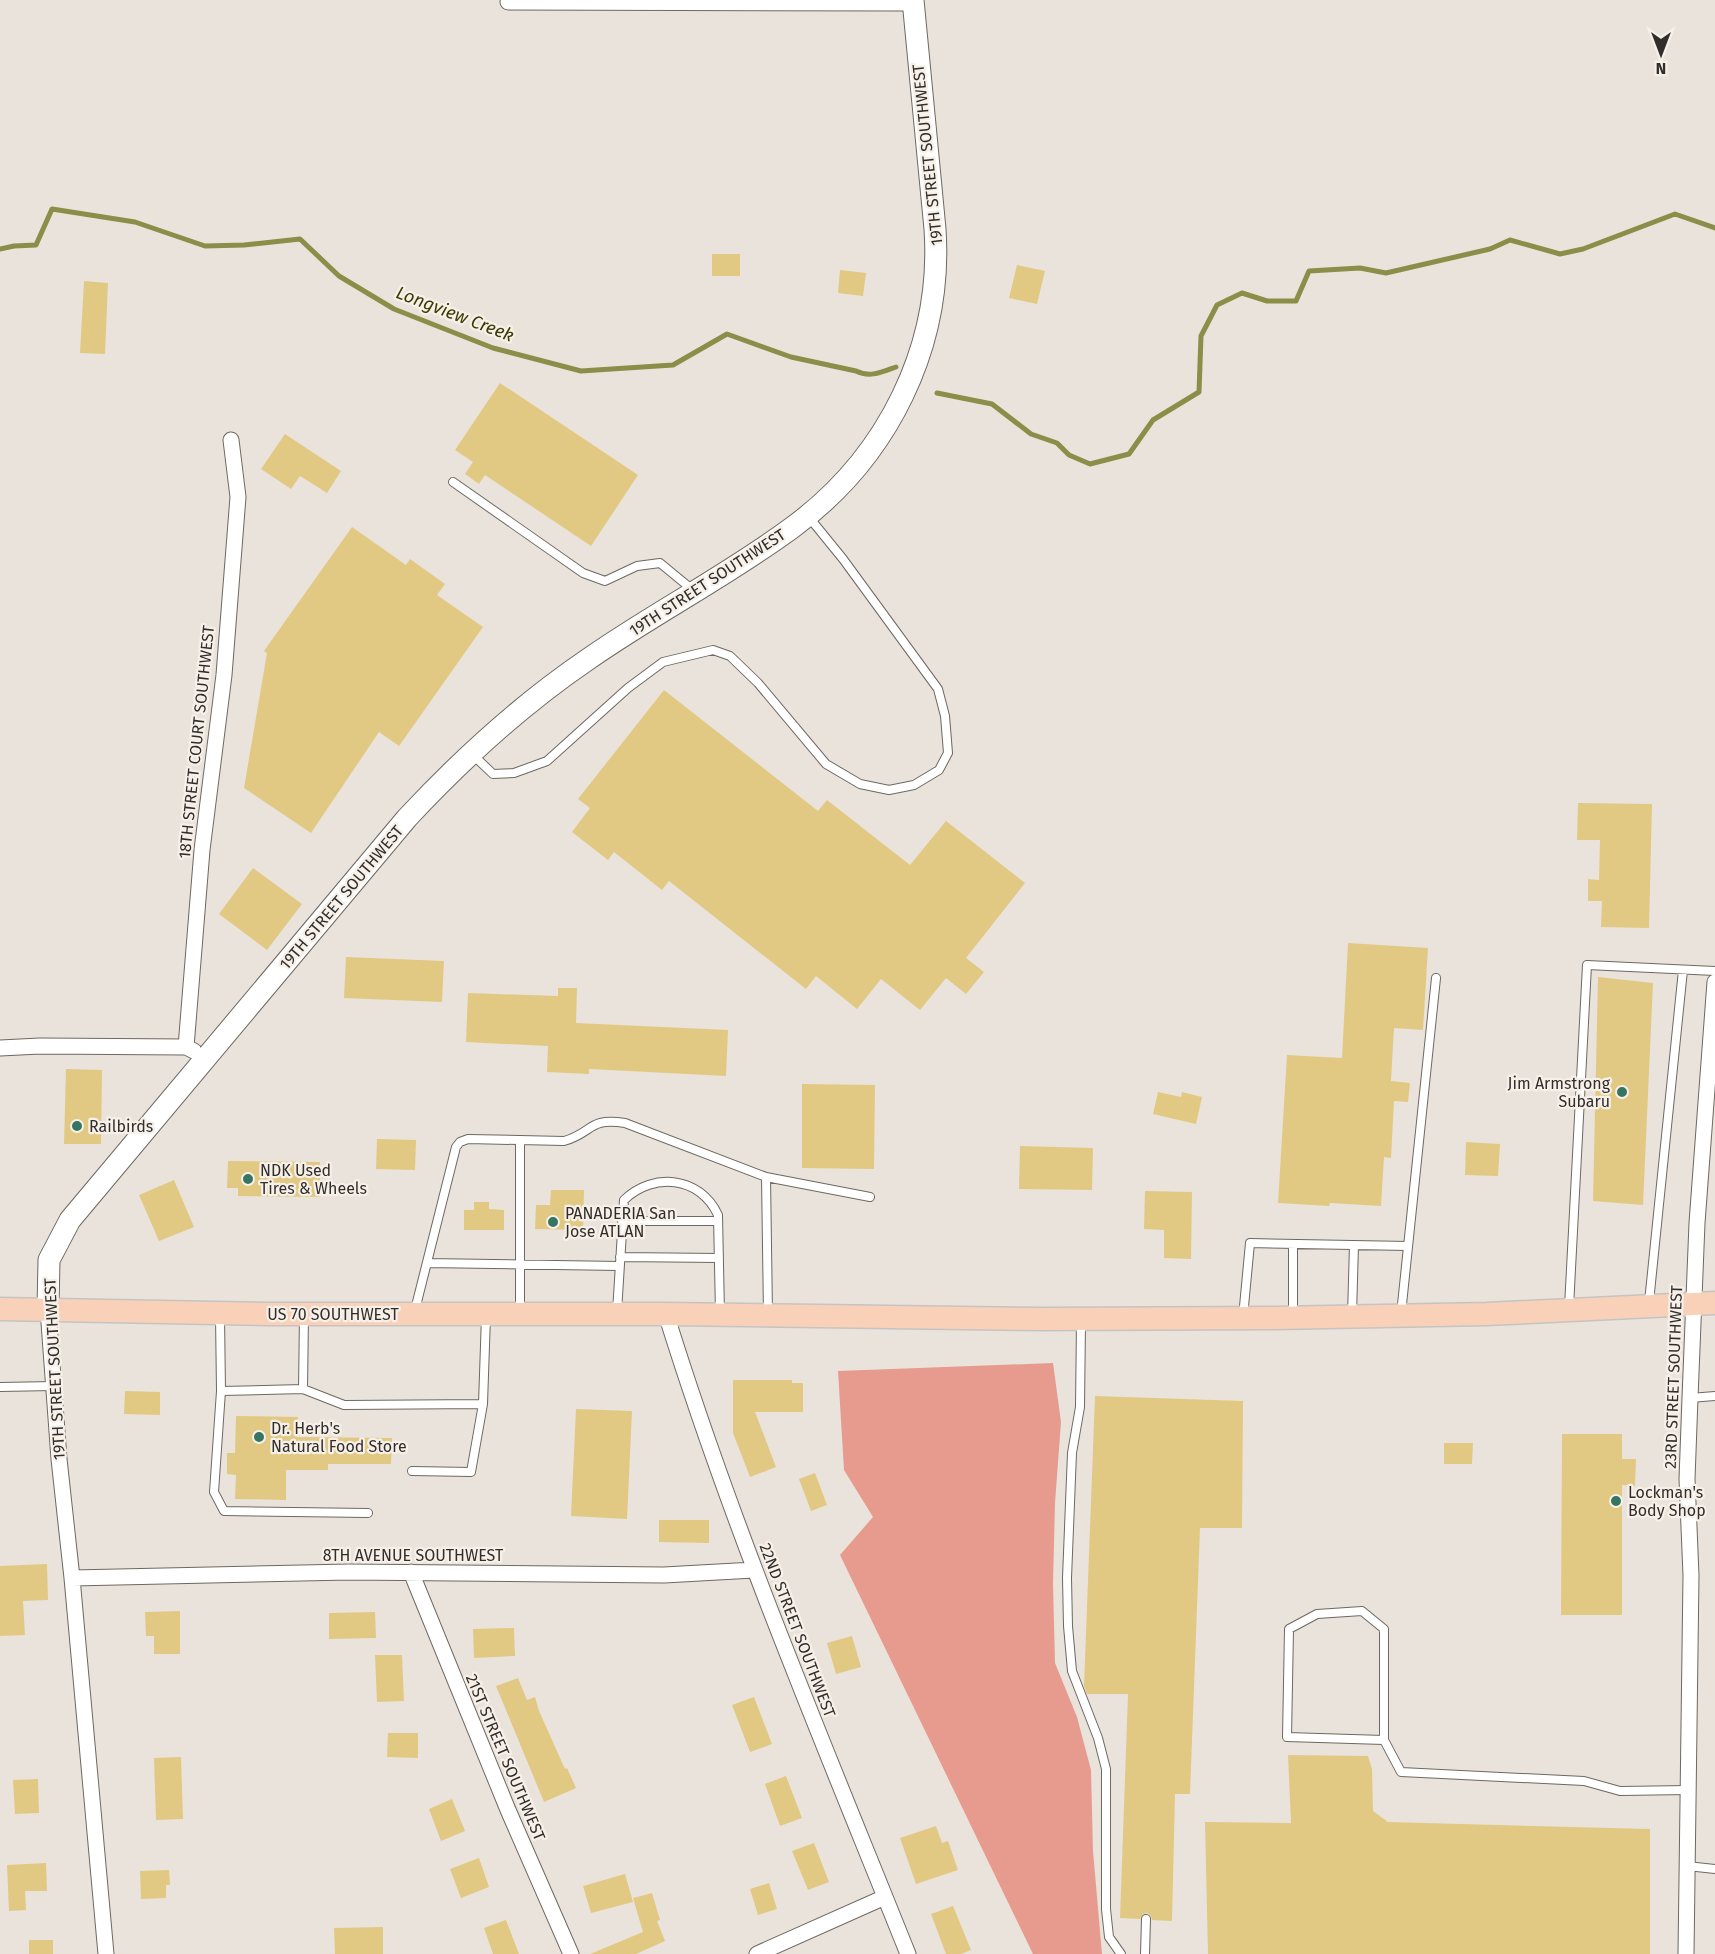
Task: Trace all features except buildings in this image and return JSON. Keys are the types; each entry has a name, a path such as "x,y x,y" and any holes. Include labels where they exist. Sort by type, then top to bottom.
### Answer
{"main road":[{"name":"US 70 SOUTHWEST","path":"0,1309 220,1314 666,1314 1081,1319 1568,1311 1704,1304"}],"street":[{"path":"508,2 913,1"},
{"name":"19TH STREET SOUTHWEST","path":"106,1954 59,1459 48,1309 49,1260 70,1220 407,818 471,753 531,701 587,660 795,526 845,480 879,437 901,400 918,360 931,318 936,285 937,251 913,1"},
{"name":"18TH STREET COURT SOUTHWEST","path":"186,1047 202,850 224,675 238,496 231,440"},
{"name":"23RD STREET SOUTHWEST","path":"1686,1954 1691,1575 1687,1479 1690,1398 1704,1304 1697,1223 1715,982"},
{"path":"0,1048 186,1047 207,1058"},
{"name":"22ND STREET SOUTHWEST","path":"666,1314 712,1456 754,1570 908,1954"},
{"name":"8TH AVENUE SOUTHWEST","path":"72,1578 195,1574 411,1572 664,1575 754,1570"},
{"name":"21ST STREET SOUTHWEST","path":"411,1572 508,1810 571,1954"},
{"path":"756,1954 885,1897"}],"lane":[{"path":"453,482 583,573 605,580 637,566 660,563 695,592"},
{"path":"471,753 493,774 514,773 547,761 628,688 663,662 713,650 730,656 758,682 826,764 860,784 889,790 914,785 939,770 948,753 945,716 938,689 843,559 807,515"},
{"path":"1568,1311 1587,965 1715,971"},
{"path":"1648,1307 1683,970"},
{"path":"1401,1315 1436,978"},
{"path":"414,1314 456,1147 460,1142 468,1139 564,1141 578,1136 592,1125 602,1121 613,1121 625,1123 766,1177 870,1197"},
{"path":"520,1140 520,1314"},
{"path":"766,1177 768,1316"},
{"path":"617,1314 622,1204 626,1197 652,1183 662,1181 678,1182 700,1193 714,1206 718,1215 720,1315"},
{"path":"621,1221 718,1221"},
{"path":"1243,1318 1250,1243 1408,1246"},
{"path":"1293,1244 1293,1317"},
{"path":"1352,1316 1354,1245"},
{"path":"620,1257 719,1258"},
{"path":"427,1263 619,1266"},
{"path":"220,1314 221,1391 214,1492 224,1511 368,1513"},
{"path":"303,1389 304,1314"},
{"path":"412,1471 471,1472 483,1404 486,1315"},
{"path":"1081,1319 1080,1407 1072,1453 1067,1578 1068,1626 1072,1671 1098,1738 1106,1769 1106,1909 1109,1936 1121,1954"},
{"path":"0,1387 54,1386"},
{"path":"221,1391 303,1389 344,1405 483,1404"},
{"path":"1690,1398 1715,1396"},
{"path":"1384,1740 1287,1737 1290,1629 1317,1614 1362,1611 1384,1629 1384,1740 1401,1772 1584,1781 1620,1791 1688,1790"},
{"path":"1687,1866 1715,1869"},
{"path":"1145,1954 1146,1919"}],"shaded area":[{"path":"1053,1363 1061,1422 1055,1503 1053,1584 1055,1663 1077,1717 1091,1770 1093,1851 1102,1954 1033,1954 840,1555 873,1517 844,1470 838,1371"}],"waterway":[{"name":"Longview Creek","path":"0,249 36,245 52,209 135,222 205,246 244,245 300,239 339,276 394,309 493,348 581,371 673,365 727,334 791,357 866,374 876,374 896,367"},
{"name":"Longview Creek","path":"937,393 992,404 1031,434 1057,443 1069,455 1090,464 1129,454 1153,420 1199,392 1201,336 1217,305 1242,293 1267,301 1296,301 1309,271 1360,268 1386,273 1490,249 1510,240 1560,254 1583,249 1675,214 1715,228"}],"place":[{"name":"Jim Armstrong Subaru","path":"1622,1092"},
{"name":"Railbirds","path":"77,1126"},
{"name":"NDK Used Tires & Wheels","path":"248,1179"},
{"name":"PANADERIA San Jose ATLAN","path":"553,1222"},
{"name":"Dr. Herb's Natural Food Store","path":"259,1437"},
{"name":"Lockman's Body Shop","path":"1616,1501"}]}
